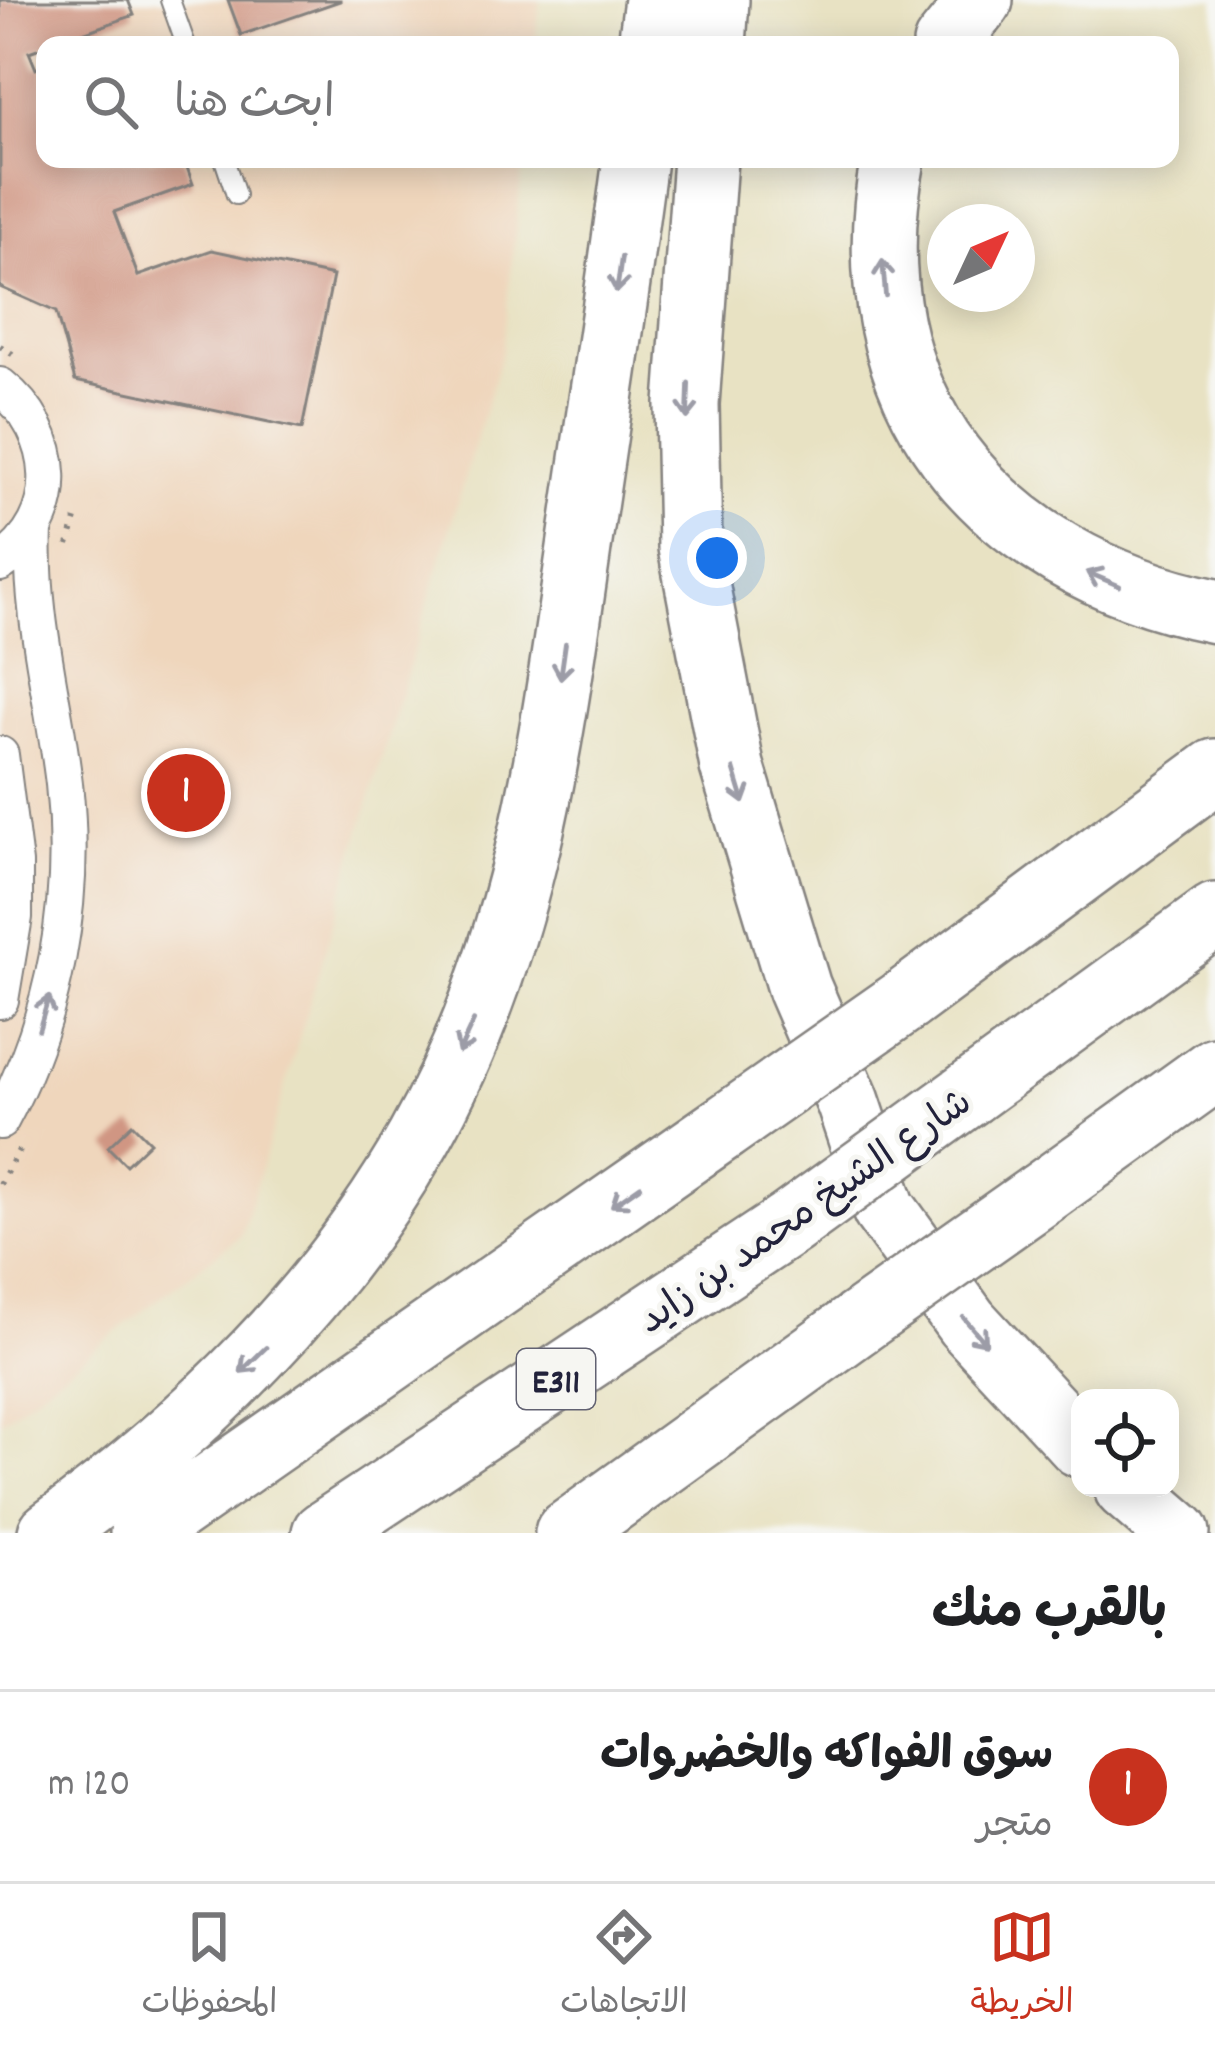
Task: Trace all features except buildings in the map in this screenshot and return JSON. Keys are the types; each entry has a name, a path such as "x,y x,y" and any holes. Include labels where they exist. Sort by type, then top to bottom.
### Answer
{"highway":[{"path":"651,36 656,0"},
{"path":"715,36 717,0"},
{"path":"952,36 981,0"},
{"path":"50,1533 184,1427 275,1338 347,1249 419,1137 475,1016 519,899 548,771 634,168"},
{"path":"705,168 687,404 690,547 733,766 800,988 848,1102 884,1209 967,1323 1071,1435"},
{"path":"891,168 881,218 884,287 900,359 928,423 967,476 1018,527 1078,568 1145,597 1215,611"},
{"path":"142,1533 906,1000 1215,771"},
{"name":"شارع الشيخ محمد بن زايد","path":"324,1533 788,1225 1215,915"},
{"path":"567,1533 1215,1069"},
{"path":"1136,1497 1178,1533"}],"street":[{"path":"0,386 35,422 46,448 47,490 34,530 34,607 64,785 64,917 34,1045 0,1121"},
{"path":"0,562 34,530"},
{"path":"0,755 14,917 0,1000"}],"lane":[{"path":"170,0 183,36"},
{"path":"227,168 236,195"}],"shaded area":[{"path":"0,0 540,0 536,36 36,36 36,168 522,168 502,351 241,1235 0,1422"}],"place":[{"name":"سوق الفواكه والخضروات","path":"186,793"}]}
